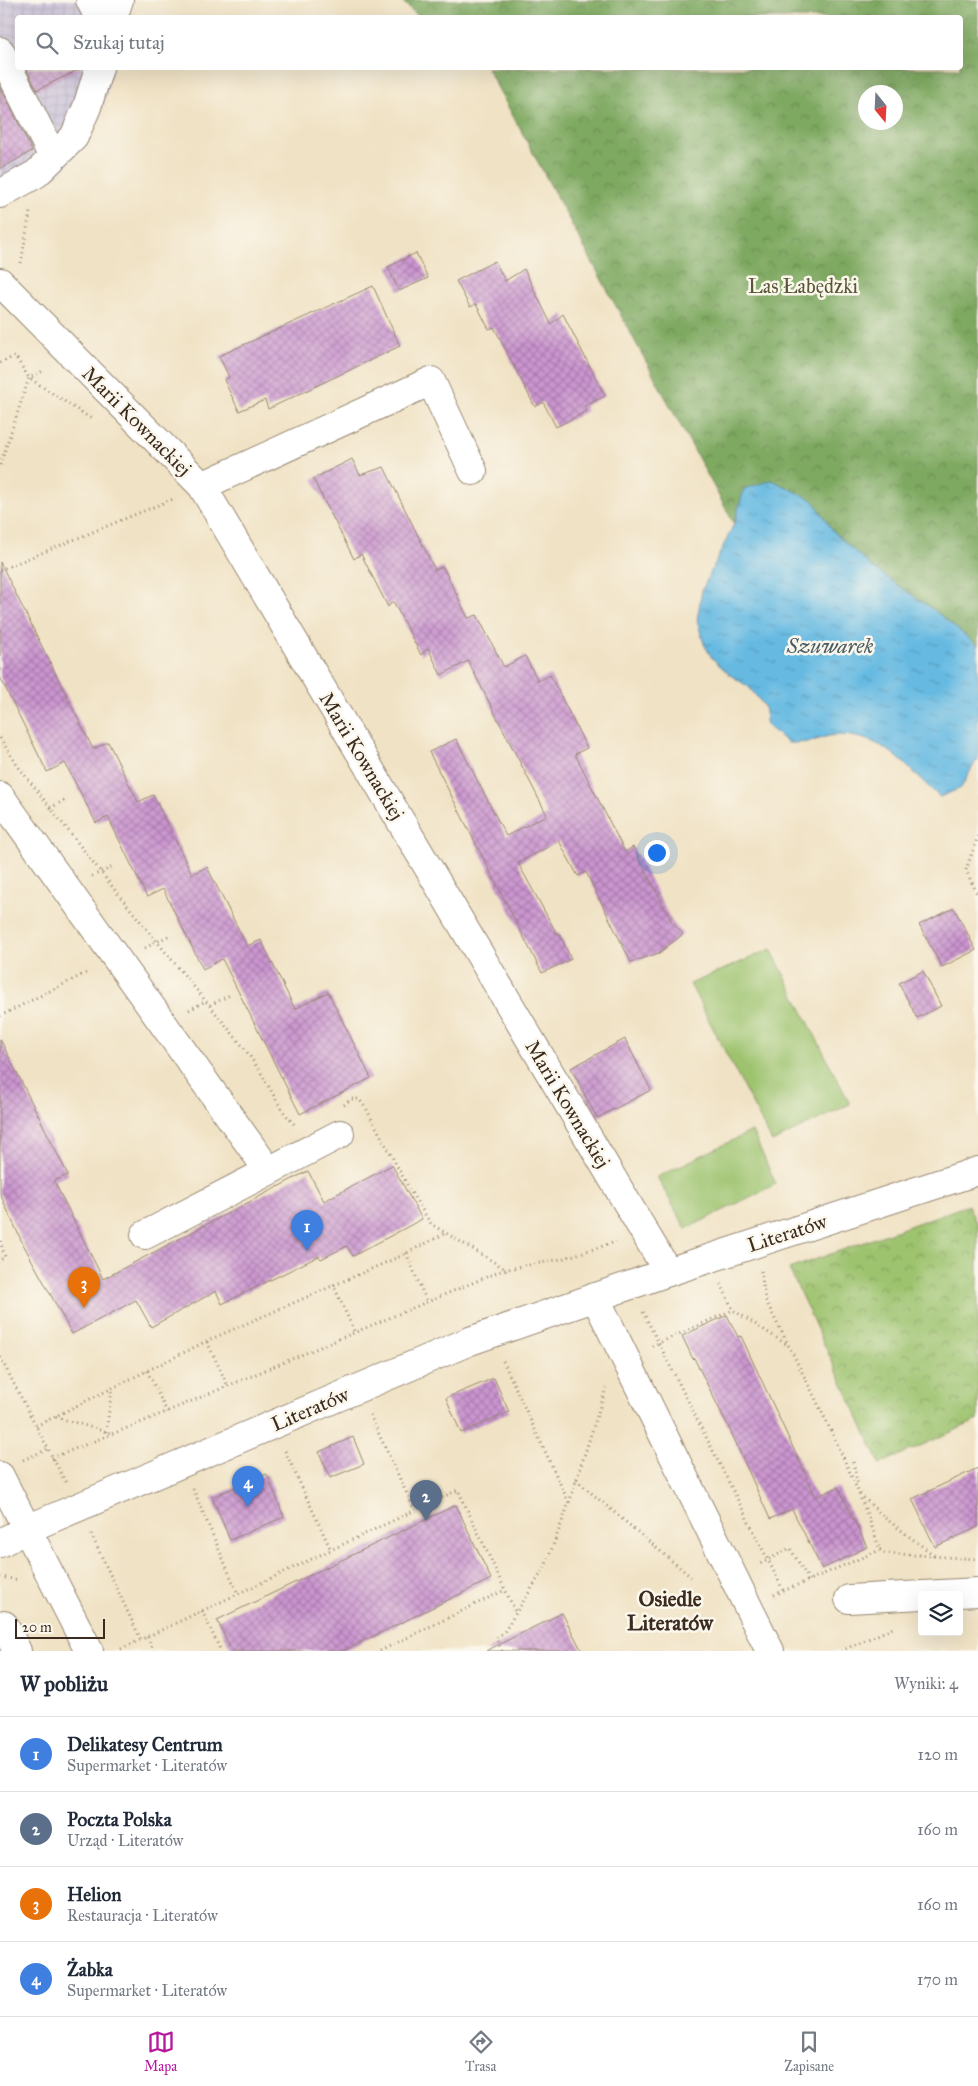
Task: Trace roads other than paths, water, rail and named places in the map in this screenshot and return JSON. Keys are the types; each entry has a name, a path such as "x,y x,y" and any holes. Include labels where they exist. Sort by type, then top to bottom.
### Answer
{"street":[{"path":"90,0 98,15"},
{"path":"114,15 120,0"},
{"path":"0,51 44,166"},
{"path":"0,194 44,166 74,137 87,107 98,70"},
{"name":"Marii Kownackiej","path":"8,290 72,355 190,492 668,1272"},
{"path":"190,492 431,381 473,471"},
{"path":"0,796 268,1170"},
{"path":"146,1235 268,1170 338,1121"},
{"name":"Literatów","path":"0,1543 27,1529 470,1341 668,1272 978,1170"},
{"path":"595,1297 770,1651"},
{"path":"8,1470 27,1529 90,1651"},
{"path":"849,1599 978,1592"},
{"path":"4,1626 17,1651"}],"water":[{"name":"Szuwarek","path":"772,480 813,500 834,532 873,568 934,610 978,646 978,761 976,761 961,788 940,797 894,754 868,740 852,736 834,735 800,743 788,743 767,726 764,706 749,687 730,675 712,658 704,644 697,620 702,590 734,524 744,489"}],"place":[{"name":"Delikatesy Centrum","path":"307,1251"},
{"name":"Helion","path":"84,1308"},
{"name":"Żabka","path":"248,1507"},
{"name":"Poczta Polska","path":"426,1521"}],"district":[{"name":"Osiedle Literatów","path":"670,1611"}],"park label":[{"name":"Las Łabędzki","path":"803,286"}]}
